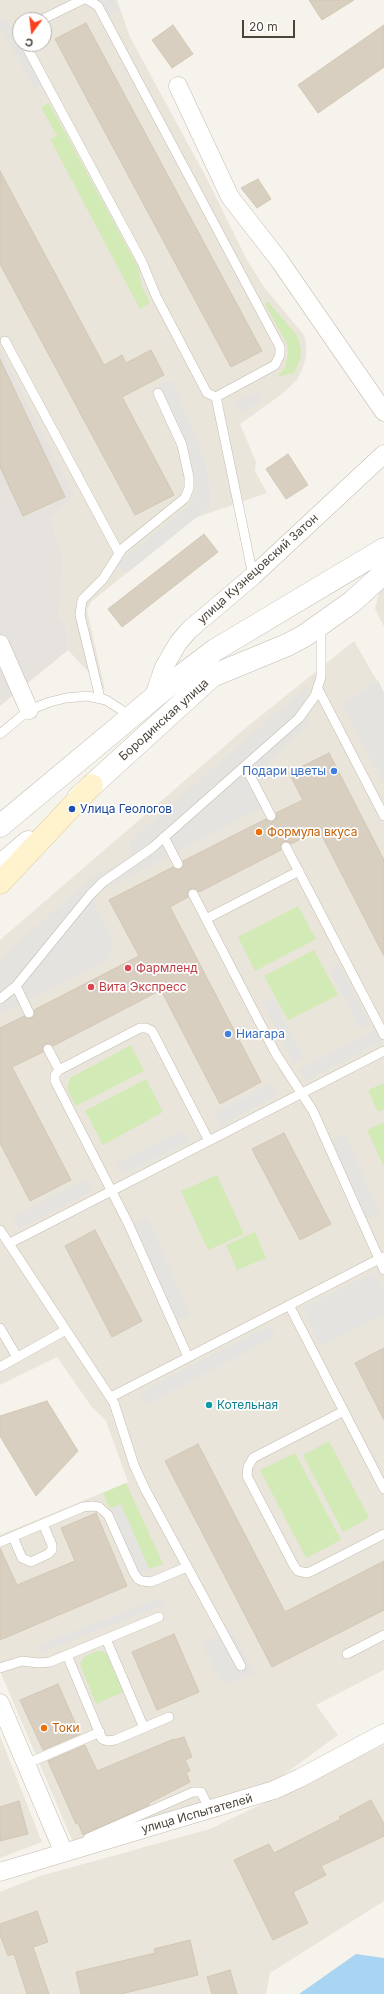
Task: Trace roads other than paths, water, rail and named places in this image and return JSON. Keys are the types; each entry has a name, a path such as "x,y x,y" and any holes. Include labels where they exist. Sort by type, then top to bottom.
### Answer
{"main road":[{"path":"0,884 92,785"}],"street":[{"path":"178,86 230,197 279,260 384,412"},
{"name":"улица Кузнецовский Затон","path":"153,698 164,667 178,643 188,630 253,576 384,454"},
{"name":"Бородинская улица","path":"0,826 153,698 215,650 384,550"},
{"name":"Бородинская улица","path":"0,866 212,676 287,645 321,624 383,578"},
{"path":"0,644 29,710"},
{"path":"0,1703 63,1851"},
{"name":"улица Испытателей","path":"0,1872 63,1851 262,1794 288,1784 384,1733"}],"lane":[{"path":"52,15 82,0"},
{"path":"88,0 98,6 280,347 280,355 275,365 216,397"},
{"path":"29,52 142,262 159,302 207,393 216,397"},
{"path":"5,341 119,553"},
{"path":"100,698 80,615 80,609 85,595 103,579 119,553 185,498 189,488 189,477 182,445 158,394"},
{"path":"216,397 253,576"},
{"path":"0,999 16,986 90,895 109,878 148,851 299,718 310,705 318,689 322,666 321,624"},
{"path":"318,689 384,816"},
{"path":"0,734 29,710 66,698 87,696 106,700 120,709 129,719"},
{"path":"245,766 271,816"},
{"path":"164,837 178,864"},
{"path":"286,847 384,1035"},
{"path":"206,919 299,871"},
{"path":"194,894 276,1054 313,1111 381,1258 384,1270"},
{"path":"16,986 30,1013"},
{"path":"188,1357 130,1226 55,1081 55,1075 59,1070 140,1028 146,1028 152,1031 209,1141"},
{"path":"48,1049 59,1070"},
{"path":"10,1243 384,1050"},
{"path":"0,1230 111,1397 139,1477 241,1666"},
{"path":"111,1397 381,1258"},
{"path":"289,1305 384,1489"},
{"path":"0,1328 17,1357"},
{"path":"0,1367 66,1330"},
{"path":"344,1411 253,1458 248,1466 247,1476 298,1571 307,1573 312,1571 384,1534"},
{"path":"0,1542 83,1507 92,1506 99,1508 108,1515 138,1579 151,1582 187,1567"},
{"path":"13,1537 22,1558 31,1562 48,1554 52,1550 52,1545 44,1524"},
{"path":"0,1668 22,1661 39,1663 50,1662 158,1617"},
{"path":"347,1654 384,1635"},
{"path":"106,1639 144,1728"},
{"path":"67,1655 102,1739 112,1740 169,1717"},
{"path":"26,1764 100,1732"}],"water":[{"path":"356,1954 384,1958 384,1994 299,1994"}],"place":[{"name":"Подари цветы","path":"334,771"},
{"name":"Улица Геологов","path":"72,809"},
{"name":"Формула вкуса","path":"259,832"},
{"name":"Фармленд","path":"128,968"},
{"name":"Вита Экспресс","path":"91,987"},
{"name":"Ниагара","path":"228,1034"},
{"name":"Котельная","path":"209,1405"},
{"name":"Токи","path":"44,1728"}]}
